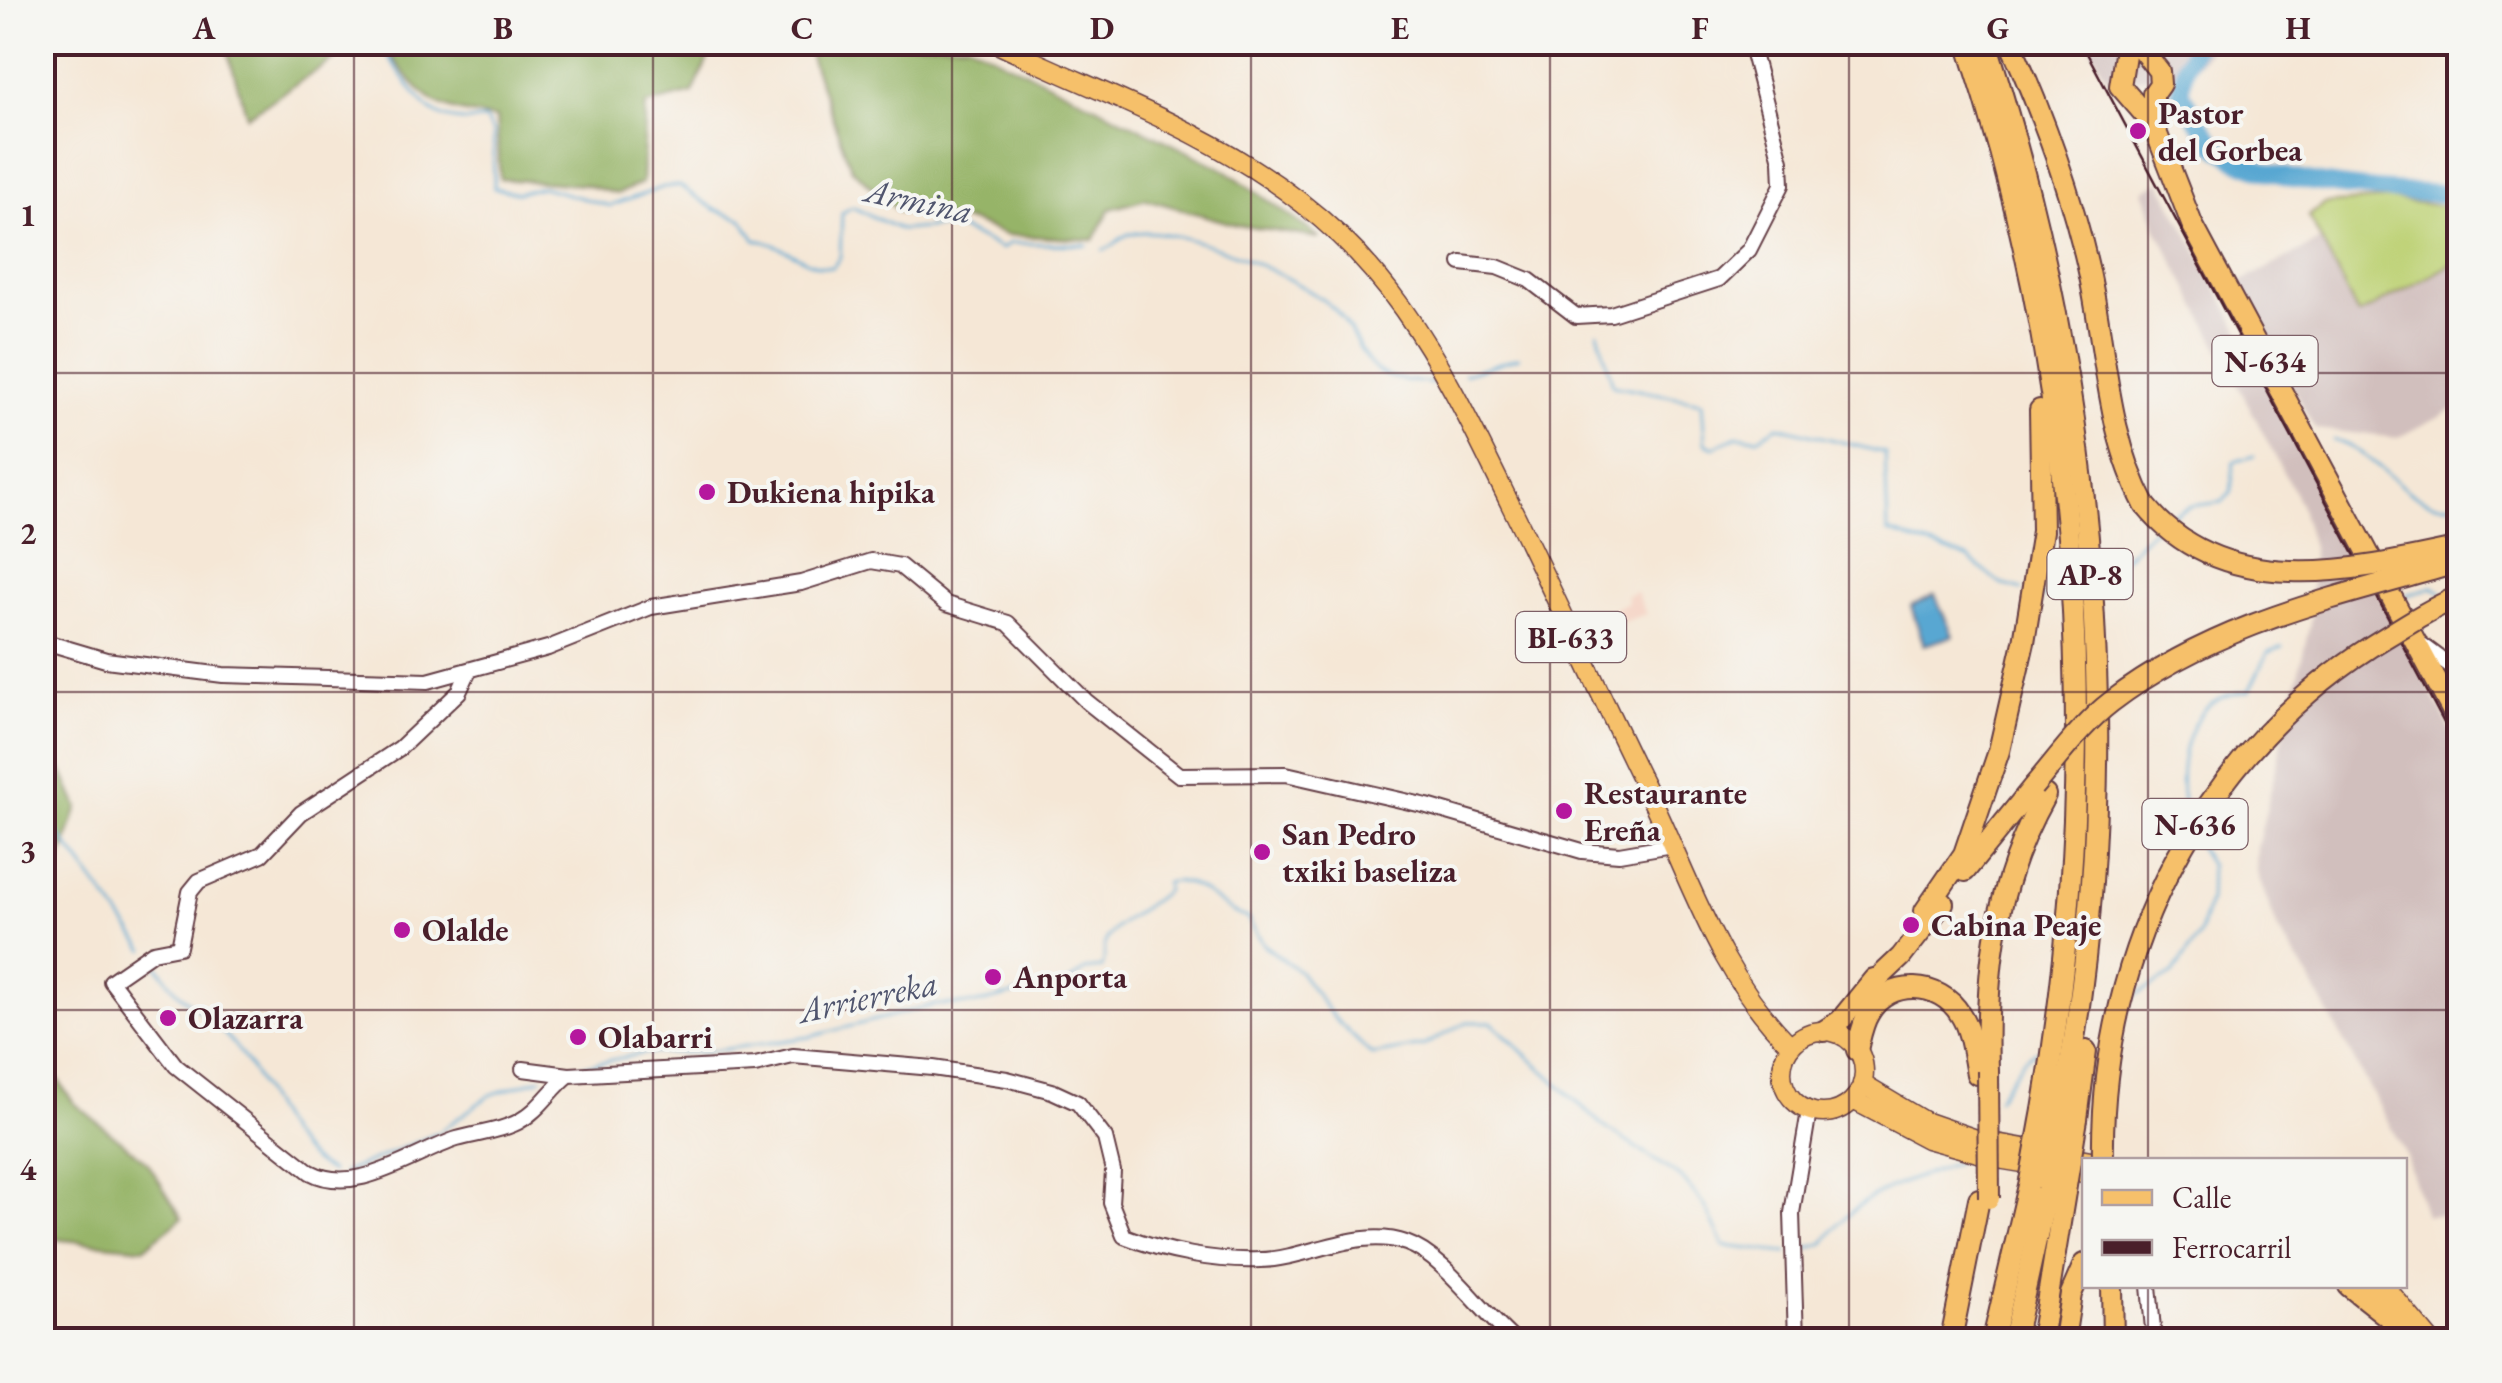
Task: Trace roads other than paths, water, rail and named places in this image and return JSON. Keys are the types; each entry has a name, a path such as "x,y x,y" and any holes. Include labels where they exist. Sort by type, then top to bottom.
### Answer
{"highway":[{"name":"AP-8","path":"1967,42 2018,227 2068,535 2078,721 2060,1114"},
{"name":"AP-8","path":"1986,42 2036,215 2057,314 2075,421 2094,634 2094,850 2086,951 2048,1188 2014,1340"},
{"path":"2010,42 2044,121 2065,184 2088,268 2124,458 2145,504 2163,526 2197,550 2267,570 2372,566 2460,548"},
{"path":"2136,42 2150,60"},
{"name":"N-634","path":"2142,96 2160,78 2150,60 2126,53 2120,86 2142,96 2192,224 2460,725"},
{"path":"1925,911 1964,854 1988,792 2036,578 2044,453 2035,313"},
{"path":"1866,990 1914,942 2108,704 2197,648 2255,622 2460,562"},
{"name":"N-636","path":"2104,1158 2108,1070 2119,1005 2154,900 2188,835 2236,766 2296,702 2364,650 2460,596"},
{"path":"1951,1340 1984,1198 1982,1072 1987,986 1998,906 2039,791"},
{"path":"1824,1031 1840,1021 1902,942"},
{"path":"1857,1050 1863,1025 1877,1002 1894,991 1922,987 1938,992 1963,1017 1982,1072"},
{"path":"2041,1340 2048,1188 2060,1114"},
{"name":"AP-8","path":"1992,1340 2048,1188"},
{"path":"2064,1340 2071,1294 2082,1269"},
{"path":"2112,1288 2113,1336"},
{"path":"2351,1288 2396,1330"}],"main road":[{"name":"BI-633","path":"993,42 1184,130 1253,168 1312,211 1387,286 1428,342 1463,403 1593,686 1734,977 1757,1012 1791,1046"},
{"path":"1824,1031 1843,1036 1857,1050 1858,1092 1832,1112 1809,1111 1797,1105 1783,1084 1782,1070 1791,1046 1800,1038 1824,1031"},
{"path":"1858,1092 1979,1140 2082,1158"},
{"path":"1858,1092 1927,1139 2004,1160 2082,1173"},
{"path":"2367,1288 2396,1330"},
{"path":"2387,1288 2430,1340"}],"street":[{"path":"1461,263 1497,267 1529,280 1576,316 1611,314 1719,279 1748,250 1782,185 1780,161 1750,42"},
{"path":"42,641 106,660 223,675 408,681 468,673 563,643 651,607 779,588 871,561 887,562 913,574 946,604 1008,623 1086,701 1179,775 1286,774 1426,806 1582,851 1619,854 1672,845"},
{"path":"2416,639 2460,673"},
{"path":"468,673 458,692 413,738 301,813 262,854 200,881 190,892 180,947 148,955 110,981 165,1053 224,1108 322,1178 360,1178 458,1138 510,1125 546,1100 569,1075"},
{"path":"523,1068 569,1075 755,1064 793,1056 934,1068 1037,1087 1078,1104 1105,1138 1112,1170 1111,1202 1124,1236 1210,1257 1261,1260 1368,1240 1407,1243 1438,1264 1514,1340"},
{"path":"1796,1340 1792,1238 1796,1172 1809,1111"},
{"path":"2149,1288 2154,1340"}],"water":[{"path":"1935,595 1953,636 1924,645 1911,606"}],"waterway":[{"name":"Armina","path":"374,42 431,110 462,121 485,119 493,132 494,188 517,193 542,187 610,206 664,187 680,186 714,209 742,219 755,240 824,267 833,267 840,257 842,213 852,207 901,230 953,226 1002,249 1010,243 1087,245"},
{"path":"2197,42 2186,64 2180,92 2214,144 2241,162 2300,180 2460,194"},
{"name":"Armina","path":"1103,250 1129,234 1149,232 1176,236 1236,255 1295,283 1335,310 1378,371 1392,378 1433,384"},
{"name":"Armina","path":"1598,332 1613,385 1702,402 1705,443 1714,447 1738,436 1758,438 1778,426 1885,453 1888,532 1968,558 2001,584 2022,590"},
{"name":"Armina","path":"1464,374 1519,357"},
{"name":"Armina","path":"2333,440 2351,447 2428,502 2444,505 2460,501"},
{"name":"Armina","path":"2168,517 2191,506 2222,502 2231,493 2234,462 2254,456"},
{"name":"Armina","path":"2114,568 2155,527"},
{"name":"Arrierreka","path":"2406,595 2433,587 2442,592"},
{"name":"Armina","path":"2041,596 2054,601"},
{"name":"Arrierreka","path":"2188,823 2182,773 2195,723 2218,699 2249,691 2268,652 2283,647"},
{"name":"Arrierreka","path":"42,811 145,950"},
{"name":"Arrierreka","path":"2134,996 2173,974 2199,935 2209,901 2210,865 2197,844"},
{"name":"Arrierreka","path":"573,1068 645,1053 705,1052 809,1037 934,1005 976,1004 1040,988 1062,987 1085,970 1102,968 1108,936 1166,890 1165,883 1177,882 1198,888 1247,918 1265,946 1299,971 1334,1018 1372,1055 1423,1046 1467,1022 1491,1022 1603,1126 1682,1178 1705,1206 1724,1246 1787,1253"},
{"name":"Arrierreka","path":"153,961 242,1056 297,1145 331,1172"},
{"name":"Arrierreka","path":"1997,1099 2024,1059 2036,1051"},
{"name":"Arrierreka","path":"343,1173 436,1134 490,1095 542,1078"},
{"name":"Arrierreka","path":"1800,1250 1823,1244 1852,1212 1881,1192 1955,1163"}],"railway":[{"path":"2081,42 2460,753"}],"place":[{"name":"Pastor del Gorbea","path":"2138,131"},
{"name":"Dukiena hipika","path":"707,492"},
{"name":"Restaurante Ereña","path":"1564,811"},
{"name":"San Pedro txiki baseliza","path":"1262,852"},
{"name":"Cabina Peaje","path":"1911,925"},
{"name":"Olalde","path":"402,930"},
{"name":"Anporta","path":"993,977"},
{"name":"Olazarra","path":"168,1018"},
{"name":"Olabarri","path":"578,1037"}]}
